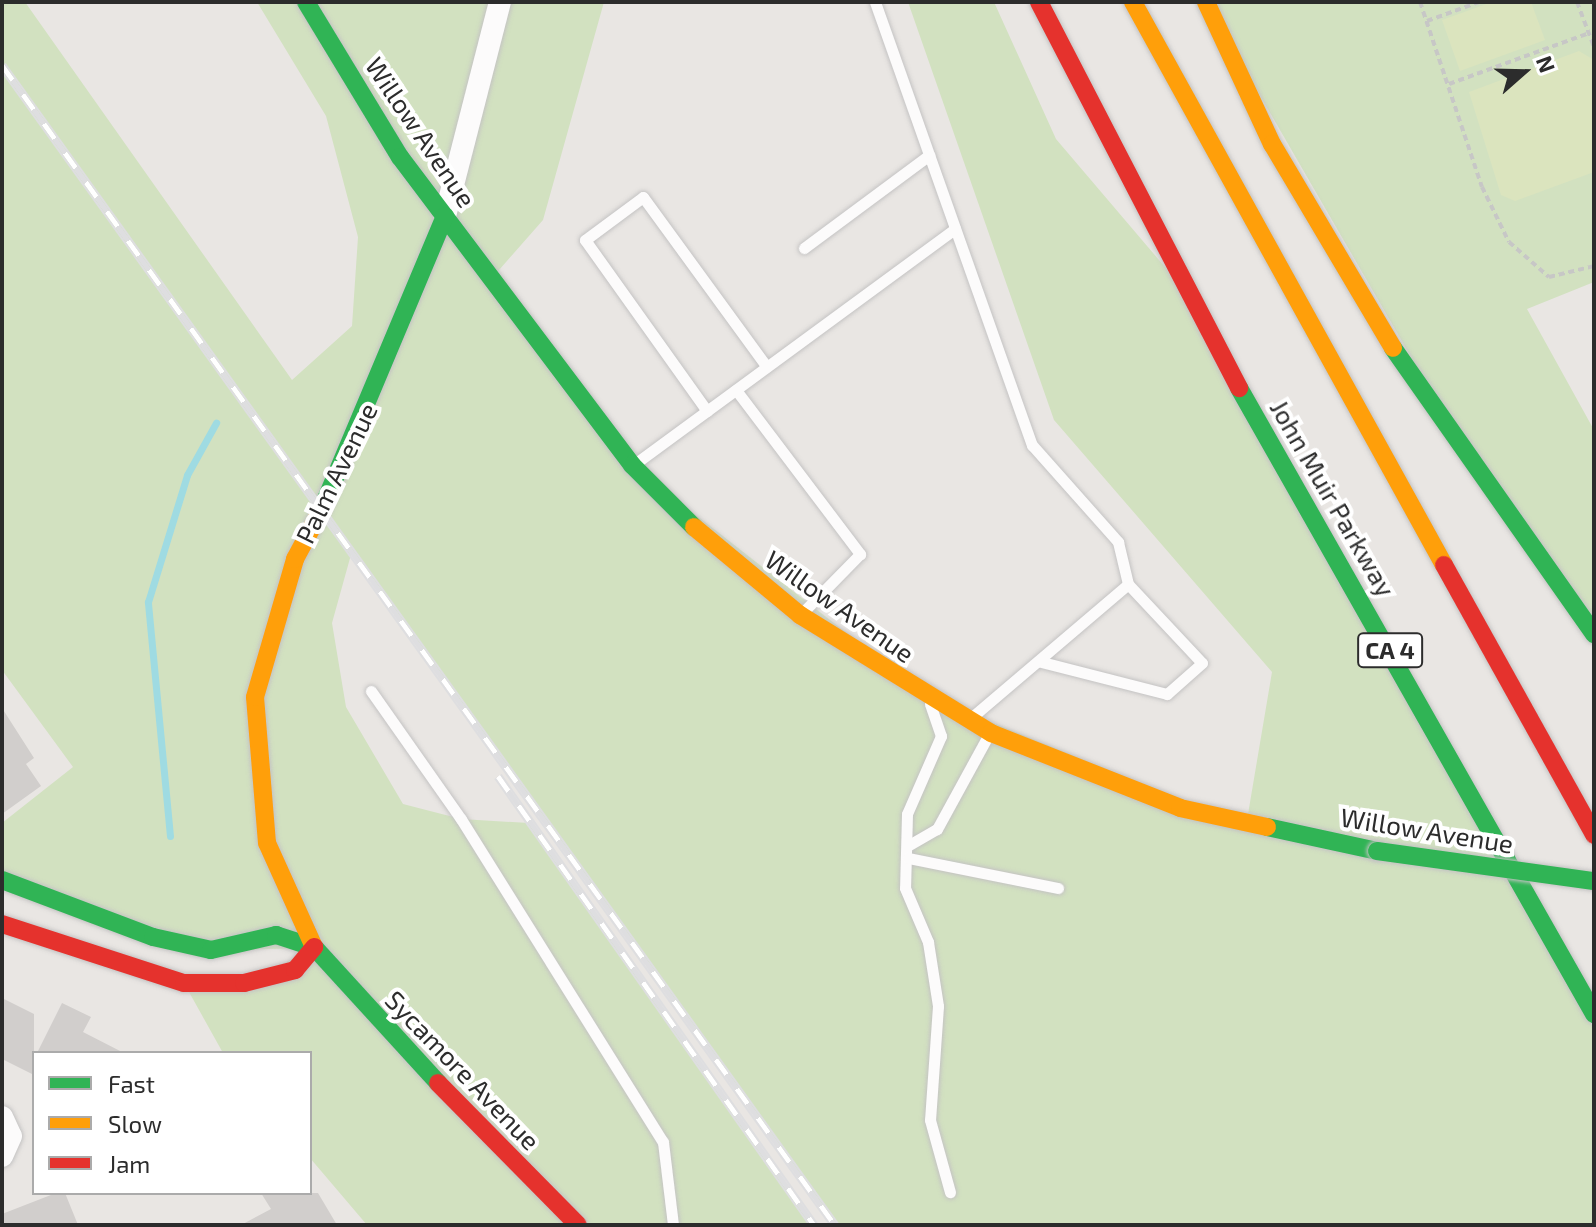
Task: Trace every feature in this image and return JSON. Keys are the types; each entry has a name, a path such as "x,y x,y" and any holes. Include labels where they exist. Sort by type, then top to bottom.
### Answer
{"main road":[{"name":"Willow Avenue","path":"306,2 400,157 632,465 717,550 800,615 991,733 1180,808 1377,851 1594,881"},
{"name":"John Muir Parkway","path":"1039,2 1182,287 1594,1014"},
{"path":"1133,2 1594,835"},
{"path":"1156,2 1243,204"},
{"path":"1206,2 1272,144 1418,390 1594,634"},
{"name":"Palm Avenue","path":"314,947 267,843 255,697 295,559 344,469 445,216"},
{"path":"2,880 211,950 276,935 314,947 295,970 244,983 184,983 2,924"},
{"name":"Sycamore Avenue","path":"314,947 383,1028 578,1225"}],"street":[{"name":"Palm Avenue","path":"445,216 500,2"},
{"path":"2,1117 11,1136 2,1156"}],"lane":[{"path":"875,2 1032,445 1118,542 1128,584 1202,663 1167,694 1038,661"},
{"path":"804,248 929,155"},
{"path":"707,411 585,240 643,197 767,367"},
{"path":"632,465 955,229"},
{"path":"736,390 860,554 800,615"},
{"path":"969,720 1128,584"},
{"path":"371,691 461,819 663,1142 673,1225"},
{"path":"927,696 941,736 907,814 905,888 928,942 938,1006 930,1120 950,1192"},
{"path":"908,852 937,829 991,733"},
{"path":"908,852 1058,888"}],"path":[{"path":"1420,2 1490,206 1521,258 1559,278 1594,266"},
{"path":"1427,21 1479,2"},
{"path":"1577,2 1594,47"},
{"path":"1449,84 1589,33"}],"green space":[{"path":"2,2 25,2 292,380 352,326 358,237 326,116 257,2 604,2 543,220 492,278 632,465 927,696 1246,826 1272,672 1054,420 908,2 994,2 1056,139 1182,287 1594,1029 1594,1225 835,1225 352,551 332,623 346,707 403,804 461,819 529,823 814,1225 367,1225 312,1160 312,1051 222,1051 184,983 244,983 314,948 211,950 2,880 2,823 73,767 2,670"},
{"path":"1206,2 1594,2 1594,282 1527,309 1594,430 1594,634 1507,523"},
{"path":"1492,2 1531,2 1545,40 1460,71 1442,20"},
{"path":"1579,51 1594,60 1594,172 1515,201 1501,195 1469,92"}],"building":[{"path":"2,708 34,758 26,764 41,786 2,814"},
{"path":"2,998 34,1014 32,1074 2,1059"},
{"path":"62,1003 91,1017 83,1032 120,1051 38,1051"},
{"path":"318,1193 337,1225 241,1225 271,1209 262,1195"},
{"path":"51,1195 66,1195 78,1225 2,1225 2,1214"}],"waterway":[{"path":"170,836 148,602 187,475 216,423"}],"railway":[{"path":"2,65 835,1225"},
{"path":"498,776 814,1225"}],"traffic: fast":[{"path":"306,2 400,157 632,465 694,527"},
{"path":"321,511 445,216"},
{"path":"1393,348 1594,634"},
{"path":"1239,388 1594,1014"},
{"path":"1267,827 1377,851"},
{"path":"1377,851 1594,881"},
{"path":"2,880 153,937 211,950 276,935 314,947 438,1083"}],"traffic: slow":[{"path":"1133,2 1444,565"},
{"path":"1206,2 1272,144 1393,348"},
{"path":"314,947 267,843 255,697 295,559 321,511"},
{"path":"694,527 800,615 991,733 1180,808 1267,827"}],"traffic: jam":[{"path":"1039,2 1239,388"},
{"path":"1444,565 1594,835"},
{"path":"2,924 184,983 244,983 295,970 314,947"},
{"path":"438,1083 578,1225"}]}
